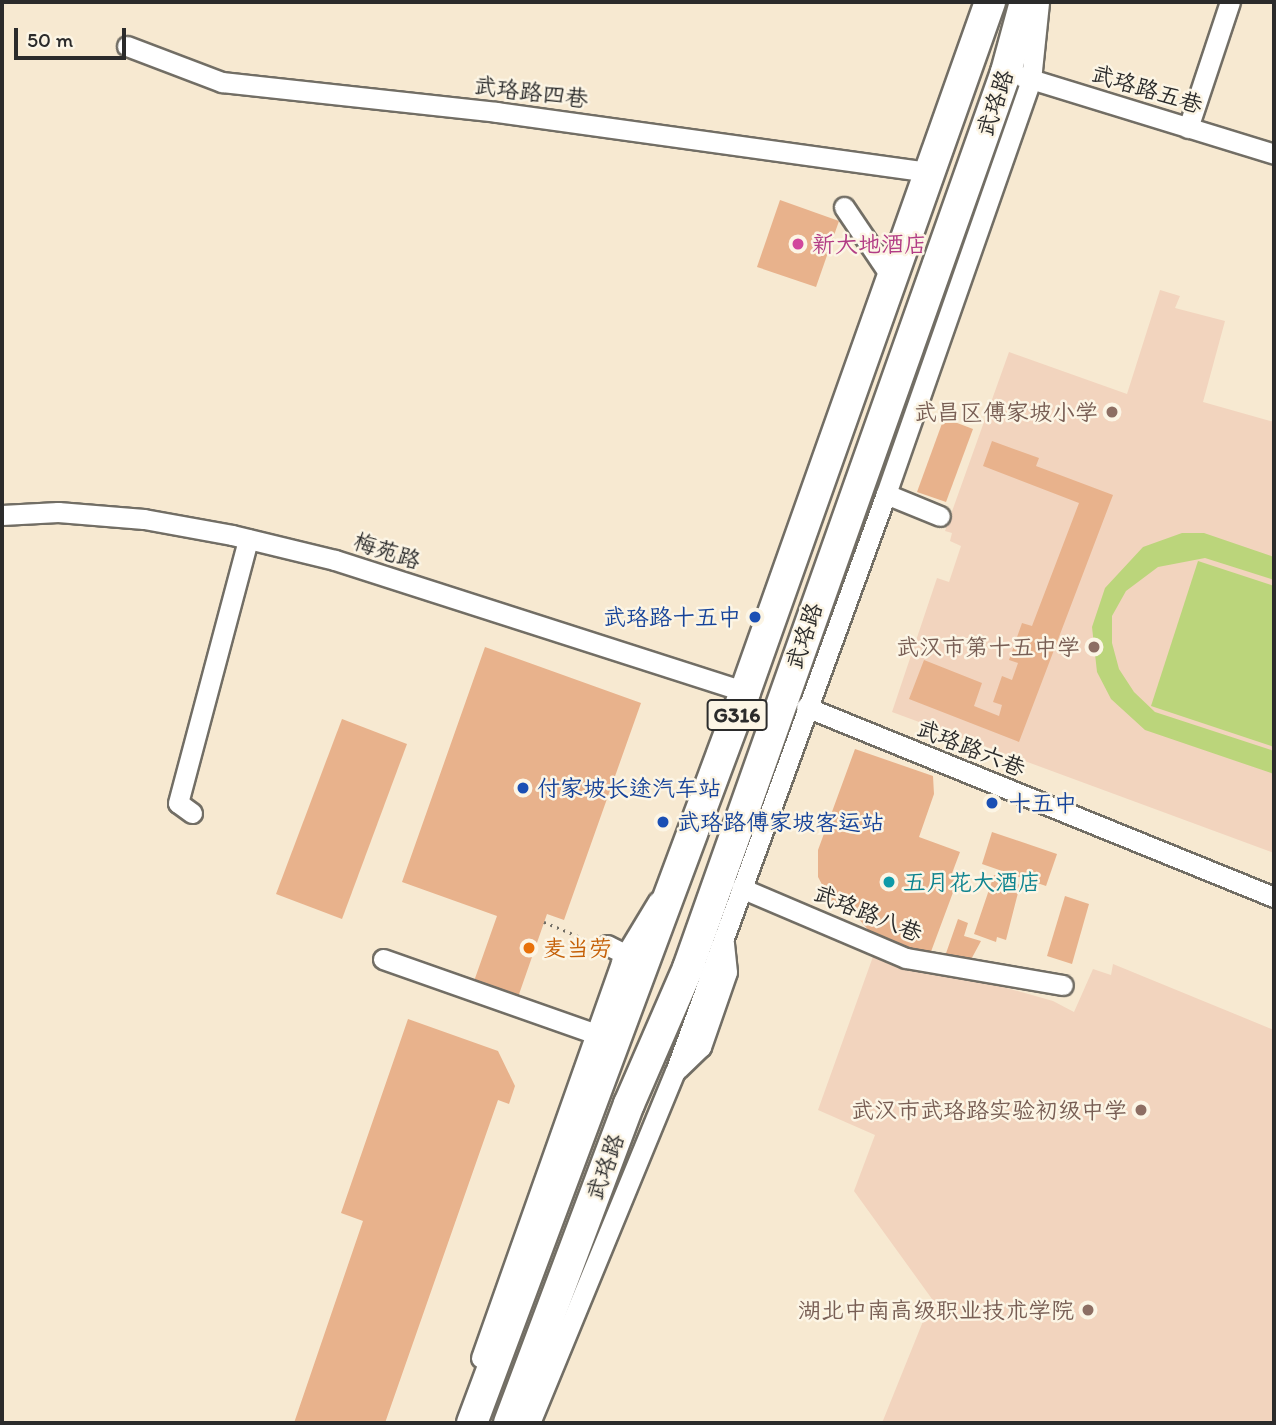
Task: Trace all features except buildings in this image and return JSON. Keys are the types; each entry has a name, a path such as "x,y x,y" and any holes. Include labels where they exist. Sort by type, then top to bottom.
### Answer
{"highway":[{"name":"武珞路","path":"472,1423 745,692 933,173 990,2"},
{"name":"武珞路","path":"509,1423 629,1104 688,968 1019,76 1025,2"}],"street":[{"name":"武珞路","path":"530,1423 675,1072 806,707 886,494 1019,76 1039,2"},
{"path":"1188,128 1230,2"},
{"name":"武珞路四巷","path":"127,46 222,82 496,112 933,173"},
{"name":"武珞路五巷","path":"1019,76 1274,154"},
{"path":"844,207 894,281"},
{"path":"886,494 940,516"},
{"name":"梅苑路","path":"2,515 58,512 144,519 248,539 335,560 745,692"},
{"path":"192,813 178,803 248,539"},
{"name":"武珞路六巷","path":"806,707 1274,897"},
{"name":"武珞路","path":"458,1423 625,954 680,868"},
{"name":"武珞路八巷","path":"741,888 906,958 1063,985"},
{"path":"600,944 625,954"},
{"path":"383,959 596,1034"}],"path":[{"path":"544,922 600,944"}],"shaded area":[{"name":"武汉市第十五中学","path":"1160,290 1180,296 1175,308 1225,321 1203,402 1274,422 1274,853 892,712 937,578 949,582 961,546 950,541 952,533 945,531 1009,352 1127,394"},
{"path":"875,951 1053,1001 1074,1012 1093,969 1111,975 1113,964 1274,1030 1274,1423 882,1423 932,1299 854,1191 875,1135 818,1110"}],"green space":[{"path":"1182,533 1204,533 1274,557 1274,580 1205,558 1158,567 1126,591 1112,616 1112,643 1119,669 1134,692 1155,712 1274,751 1274,774 1145,730 1111,699 1097,672 1092,627 1105,588 1143,547"},
{"path":"1198,561 1274,586 1274,747 1151,706"}],"place":[{"name":"新大地酒店","path":"798,244"},
{"name":"武昌区傅家坡小学","path":"1112,412"},
{"name":"武珞路十五中","path":"755,617"},
{"name":"武汉市第十五中学","path":"1094,647"},
{"name":"付家坡长途汽车站","path":"523,788"},
{"name":"十五中","path":"992,803"},
{"name":"武珞路傅家坡客运站","path":"663,822"},
{"name":"五月花大酒店","path":"889,882"},
{"name":"麦当劳","path":"529,948"},
{"name":"武汉市武珞路实验初级中学","path":"1141,1110"},
{"name":"湖北中南高级职业技术学院","path":"1088,1310"}]}
